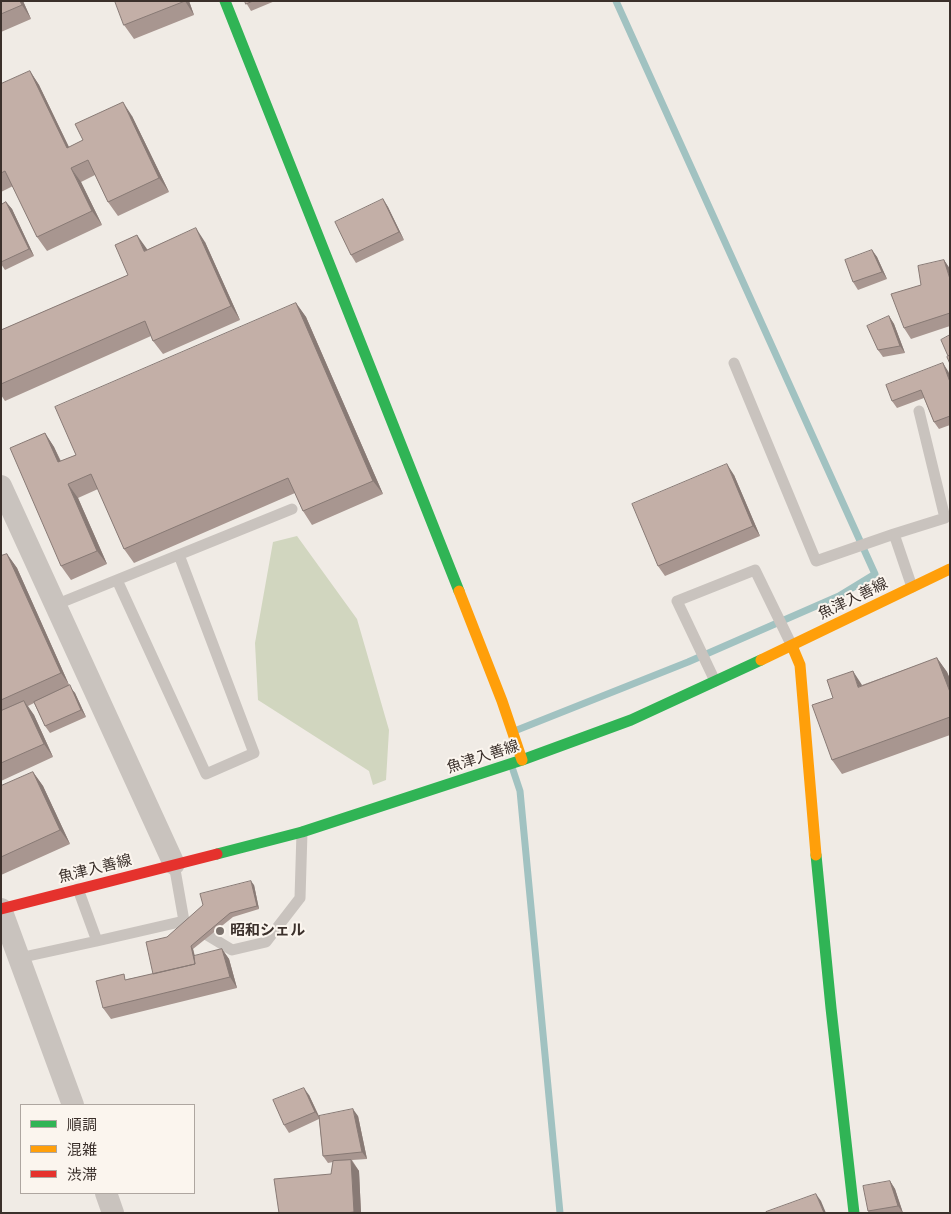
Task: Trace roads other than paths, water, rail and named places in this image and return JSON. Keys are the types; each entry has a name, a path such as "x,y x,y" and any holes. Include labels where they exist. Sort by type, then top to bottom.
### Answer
{"street":[{"path":"225,1 502,701 522,760"},
{"path":"1,486 174,864"},
{"name":"魚津入善線","path":"1,909 302,832 522,760 631,720 792,646 950,569"},
{"path":"792,646 800,665 812,810 854,1213"},
{"path":"1,909 73,1104"},
{"path":"106,1194 113,1213"}],"lane":[{"path":"734,363 816,561 945,518 918,411"},
{"path":"55,605 292,509"},
{"path":"894,534 912,588"},
{"path":"117,580 206,774 254,753 179,555"},
{"path":"715,682 677,601 755,570 792,646"},
{"path":"19,958 184,921 232,950 266,942 300,898 302,832"},
{"path":"174,864 184,921"},
{"path":"78,889 97,941"}],"waterway":[{"path":"517,730 688,662 839,596 875,574 616,1"},
{"path":"513,770 520,791 560,1213"}],"place":[{"name":"昭和シェル","path":"220,931"}]}
